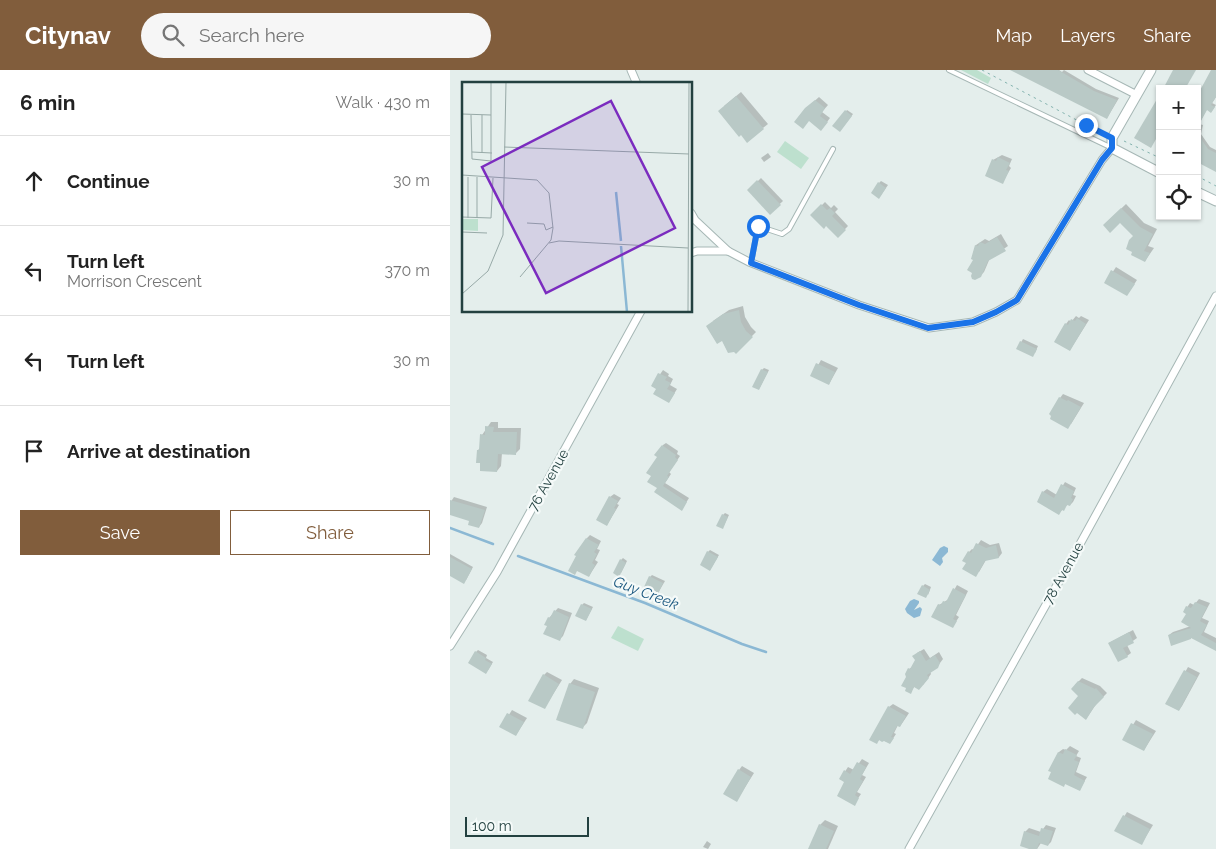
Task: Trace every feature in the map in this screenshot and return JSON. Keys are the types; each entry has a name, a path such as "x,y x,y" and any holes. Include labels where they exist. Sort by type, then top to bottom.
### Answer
{"street":[{"path":"631,70 636,82"},
{"path":"1088,70 1137,95"},
{"path":"692,215 695,220 728,251 751,263 859,305 928,328 973,322 1017,300 1112,143 1151,70"},
{"path":"1112,143 1156,170"},
{"path":"1201,194 1216,201"},
{"path":"692,253 728,251"},
{"name":"78 Avenue","path":"909,849 1216,296"},
{"name":"76 Avenue","path":"450,646 497,572 640,312"}],"lane":[{"path":"949,70 1112,143"},
{"path":"751,263 758,226 777,234 785,233 789,229 833,149"}],"path":[{"path":"982,70 1112,143"},
{"path":"1124,141 1156,156"},
{"path":"1201,178 1216,186"}],"green space":[{"path":"961,70 977,70 991,78 988,84"},
{"path":"785,141 809,158 801,169 777,152"},
{"path":"618,626 644,639 638,651 611,638"}],"water":[{"path":"944,546 948,548 948,552 942,558 943,562 940,566 932,560 940,548"},
{"path":"914,599 919,601 919,603 914,610 920,607 922,609 920,616 914,618 905,609 910,601"}],"building":[{"path":"1010,70 1058,70 1094,91 1117,100 1107,119"},
{"path":"1173,70 1196,70 1187,85 1165,85"},
{"path":"1211,70 1216,70 1216,97 1211,105 1215,107 1211,113 1207,110 1201,121 1201,89"},
{"path":"736,96 764,129 747,143 741,135 739,137 718,111"},
{"path":"815,100 825,108 820,116 828,122 821,131 809,121 803,129 794,122 805,108"},
{"path":"1156,101 1156,139 1151,148 1134,138"},
{"path":"845,110 852,116 840,132 832,126"},
{"path":"1201,139 1208,149 1216,153 1216,172 1201,164"},
{"path":"998,157 1010,163 1006,170 1009,171 1003,184 985,176 992,159 996,161"},
{"path":"757,180 781,205 770,215 747,190"},
{"path":"878,182 886,188 879,199 871,193"},
{"path":"821,204 827,210 830,208 835,213 832,216 846,230 838,238 826,226 824,229 810,215"},
{"path":"1121,208 1140,227 1153,234 1144,251 1150,253 1145,262 1131,255 1132,252 1126,249 1129,240 1133,236 1120,223 1110,233 1103,225"},
{"path":"997,237 1006,251 988,261 981,277 975,280 972,279 972,273 967,270 973,260 971,259 975,245 978,246 980,242 985,244"},
{"path":"1111,270 1135,284 1127,296 1104,283"},
{"path":"739,310 741,322 746,331 753,337 736,354 734,352 728,353 722,341 717,344 706,326 723,314"},
{"path":"1077,318 1086,324 1070,351 1054,342 1065,323 1068,325 1071,319 1075,321"},
{"path":"1020,341 1037,349 1033,357 1016,349"},
{"path":"816,363 835,372 829,385 810,376"},
{"path":"761,369 768,372 759,390 752,387"},
{"path":"658,373 667,377 665,380 671,383 667,389 675,393 669,403 653,394 656,389 651,386"},
{"path":"1059,397 1081,407 1068,429 1050,419 1051,416 1049,414"},
{"path":"485,426 494,427 493,432 517,432 516,455 498,454 497,472 480,471 480,463 476,463 480,434 485,435"},
{"path":"662,445 676,455 675,457 678,460 667,476 669,477 663,486 687,502 682,511 654,492 657,488 647,482 651,476 646,473 657,457 654,455"},
{"path":"1061,484 1074,491 1070,506 1067,505 1059,515 1037,502 1042,491 1054,498"},
{"path":"609,496 618,501 607,526 596,520"},
{"path":"450,500 485,510 479,528 468,525 469,521 450,515"},
{"path":"722,514 728,517 723,529 716,526"},
{"path":"586,538 599,545 594,552 597,554 592,563 595,565 589,577 577,571 575,575 568,571 576,556 574,555"},
{"path":"976,543 986,548 996,545 999,558 985,561 976,577 962,569 966,563 962,561 968,551 971,553"},
{"path":"707,551 718,557 710,571 700,565"},
{"path":"450,557 472,569 464,584 450,576"},
{"path":"620,559 626,563 619,577 613,573"},
{"path":"649,576 663,583 658,594 644,587"},
{"path":"922,585 930,590 926,598 917,594"},
{"path":"953,588 966,595 953,619 957,621 953,628 931,617 938,604 941,605 943,601 946,602"},
{"path":"1195,602 1207,607 1200,621 1207,625 1201,635 1216,643 1216,651 1191,638 1171,646 1168,635 1191,628 1181,622 1186,614 1183,612 1186,606 1191,608"},
{"path":"581,604 592,609 586,621 575,616"},
{"path":"554,610 569,617 560,641 543,634 547,626 544,625"},
{"path":"1129,632 1134,643 1123,648 1128,657 1118,662 1108,643"},
{"path":"475,651 492,664 486,674 468,663"},
{"path":"920,651 926,661 935,655 940,663 938,668 927,675 929,678 919,690 914,687 911,694 905,691 906,688 901,686 908,668 910,669 915,660 912,656"},
{"path":"1184,670 1197,677 1179,711 1165,704"},
{"path":"543,674 559,684 545,709 528,701"},
{"path":"1078,681 1096,688 1104,697 1094,707 1086,720 1077,713 1075,715 1068,708 1078,696 1071,689"},
{"path":"569,683 595,692 583,729 556,720"},
{"path":"888,706 906,716 900,727 897,726 891,737 894,738 890,744 879,740 877,744 869,740"},
{"path":"507,713 524,722 516,736 499,727"},
{"path":"1131,723 1153,734 1144,751 1122,740"},
{"path":"1065,749 1077,755 1074,760 1079,762 1074,775 1085,781 1080,791 1065,784 1064,787 1048,779 1051,772 1048,771 1058,752 1063,754"},
{"path":"857,762 866,767 860,779 863,781 855,795 859,798 855,806 837,796 844,782 839,779 844,770 850,774"},
{"path":"738,769 751,777 737,802 723,794"},
{"path":"1123,815 1150,829 1142,845 1114,831"},
{"path":"819,824 834,831 826,849 808,849"},
{"path":"1041,828 1053,831 1048,846 1039,843 1037,849 1029,849 1020,846 1024,831 1039,836"}],"waterway":[{"name":"Guy Creek","path":"450,528 493,544"},
{"name":"Guy Creek","path":"518,556 645,603 742,644 766,652"}],"route":[{"path":"758,226 751,263 859,305 928,328 973,322 1017,300 1102,160 1112,148 1112,138 1086,125"}]}
